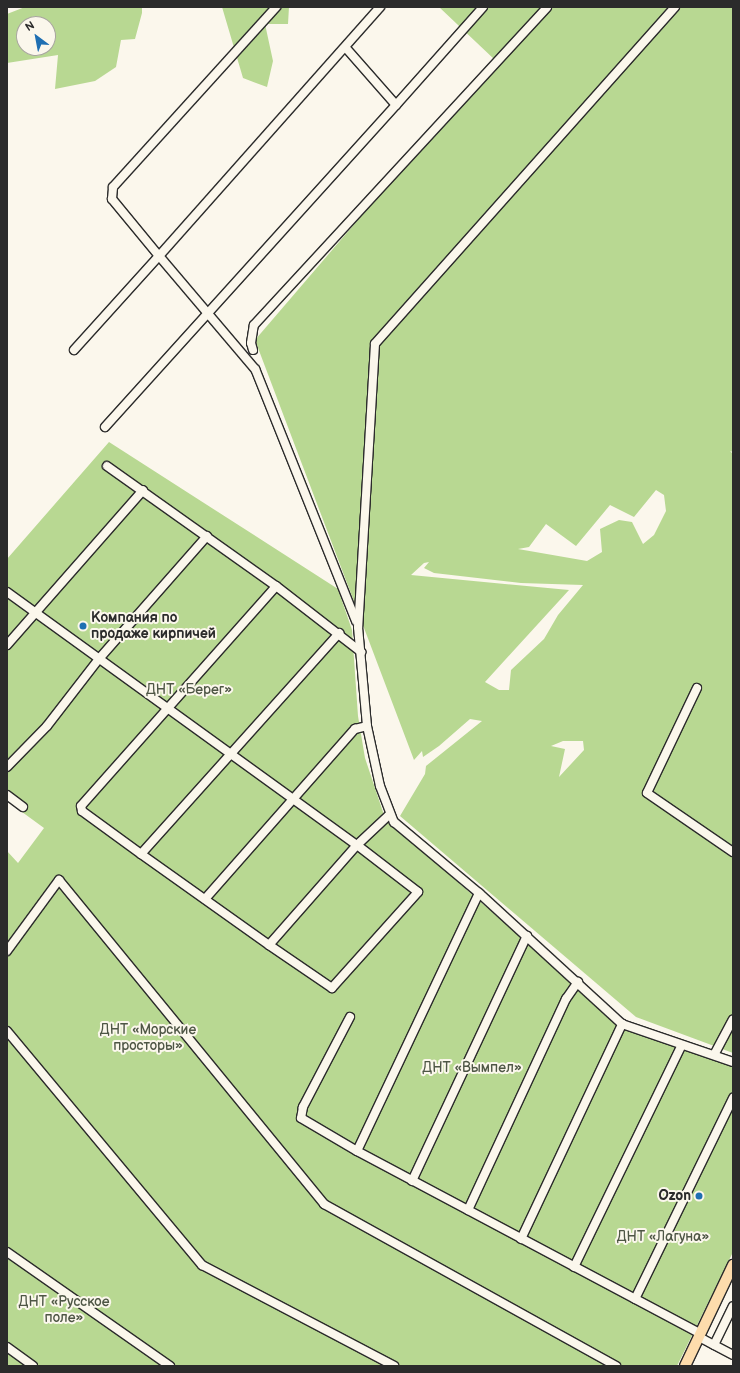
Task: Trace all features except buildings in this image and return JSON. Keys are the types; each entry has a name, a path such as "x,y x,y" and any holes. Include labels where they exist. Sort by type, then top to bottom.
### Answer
{"main road":[{"path":"685,1366 733,1265"}],"street":[{"path":"276,7 113,187 112,199 255,369 358,627"},
{"path":"74,350 380,7"},
{"path":"105,427 483,7"},
{"path":"253,350 251,343 254,325 547,7"},
{"path":"675,7 375,344 358,627 367,726 389,815 527,936 622,1024 733,1062"},
{"path":"345,47 396,105"},
{"path":"107,466 143,490 276,586 339,633 361,652"},
{"path":"7,645 143,490"},
{"path":"7,767 47,726 98,660 206,536"},
{"path":"7,592 36,612 98,660 168,707 231,754 296,798 417,889 416,896 332,988 269,946 82,811 81,806 168,707 276,586"},
{"path":"142,854 339,633"},
{"path":"697,688 647,793 733,852"},
{"path":"205,899 296,798 355,729 367,726"},
{"path":"7,795 22,807"},
{"path":"269,946 357,845 389,815"},
{"path":"7,952 58,880 324,1204 616,1366"},
{"path":"357,1151 479,894"},
{"path":"412,1181 527,936"},
{"path":"468,1210 566,999 578,982"},
{"path":"350,1017 300,1113 304,1121 412,1181 635,1299 733,1355"},
{"path":"714,1055 733,1020"},
{"path":"521,1239 622,1024"},
{"path":"7,1031 202,1265 394,1366"},
{"path":"574,1267 682,1045"},
{"path":"635,1299 733,1098"},
{"path":"7,1252 170,1366"},
{"path":"714,1345 733,1306"},
{"path":"7,1347 33,1366"}],"green space":[{"path":"25,7 142,7 142,13 135,39 121,40 116,67 95,81 55,89 58,55 56,55 56,16 16,16 16,56 52,56 7,63 7,14"},
{"path":"222,7 289,7 288,24 265,24 273,61 267,87 243,78"},
{"path":"439,7 733,7 733,452 730,451 733,454 733,1053 636,1017 400,816 425,774 426,766 482,721 470,719 439,746 423,757 422,751 414,760 255,340 495,60","holes":["656,490 664,495 666,511 654,535 643,544 632,522 619,520 600,529 602,552 587,561 518,549 529,547 546,524 576,546 610,505 634,517","429,562 424,568 434,573 521,583 583,585 558,615 544,639 511,670 509,690 499,690 485,682 569,590 411,575 424,563","563,741 583,741 584,750 559,777 565,749 551,746"]},
{"path":"109,442 338,589 352,630 358,716 365,758 385,818 624,1028 733,1063 733,1252 677,1366 7,1366 7,851 18,863 44,828 7,801 7,559"}],"place":[{"name":"Компания по продаже кирпичей","path":"83,626"},
{"name":"Ozon","path":"699,1196"}],"park label":[{"name":"ДНТ «Берег»","path":"189,690"},
{"name":"ДНТ «Морские просторы»","path":"148,1038"},
{"name":"ДНТ «Вымпел»","path":"472,1068"},
{"name":"ДНТ «Лагуна»","path":"663,1237"},
{"name":"ДНТ «Русское поле»","path":"64,1310"}]}
